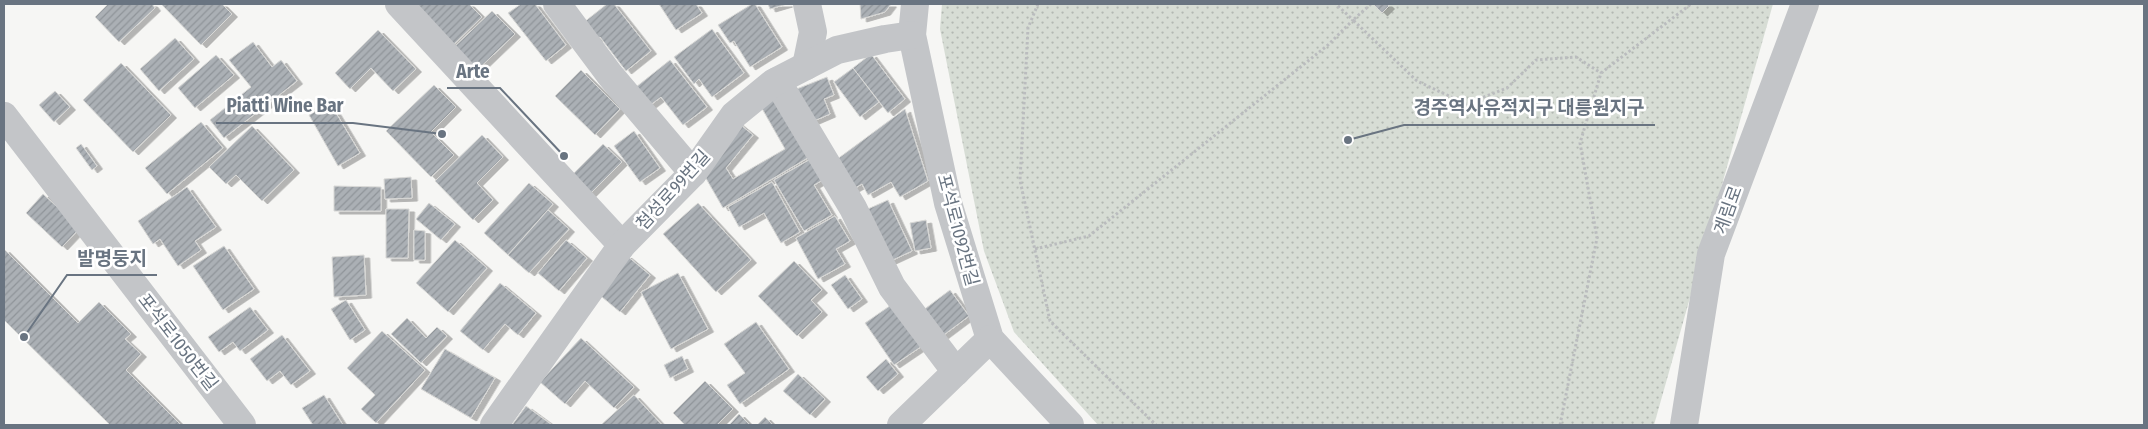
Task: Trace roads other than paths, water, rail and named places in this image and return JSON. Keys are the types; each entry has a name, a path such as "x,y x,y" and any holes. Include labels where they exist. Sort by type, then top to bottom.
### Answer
{"street":[{"path":"399,4 622,246"},
{"path":"557,4 610,74 693,173"},
{"path":"806,66 813,32 808,4"},
{"name":"포석로1092번길","path":"915,4 912,35 948,203 990,339 1070,425"},
{"name":"계림로","path":"1684,425 1712,254 1805,4"},
{"name":"첨성로99번길","path":"494,425 622,246 693,173 734,116 777,82 837,50 912,35"},
{"path":"777,82 853,208 892,287 956,372"},
{"name":"포석로1050번길","path":"4,116 242,425"},
{"path":"901,425 990,339"}],"place":[{"name":"Piatti Wine Bar","path":"442,134"},
{"name":"경주역사유적지구 대릉원지구","path":"1348,140"},
{"name":"Arte","path":"564,156"},
{"name":"발명둥지","path":"24,337"}]}
